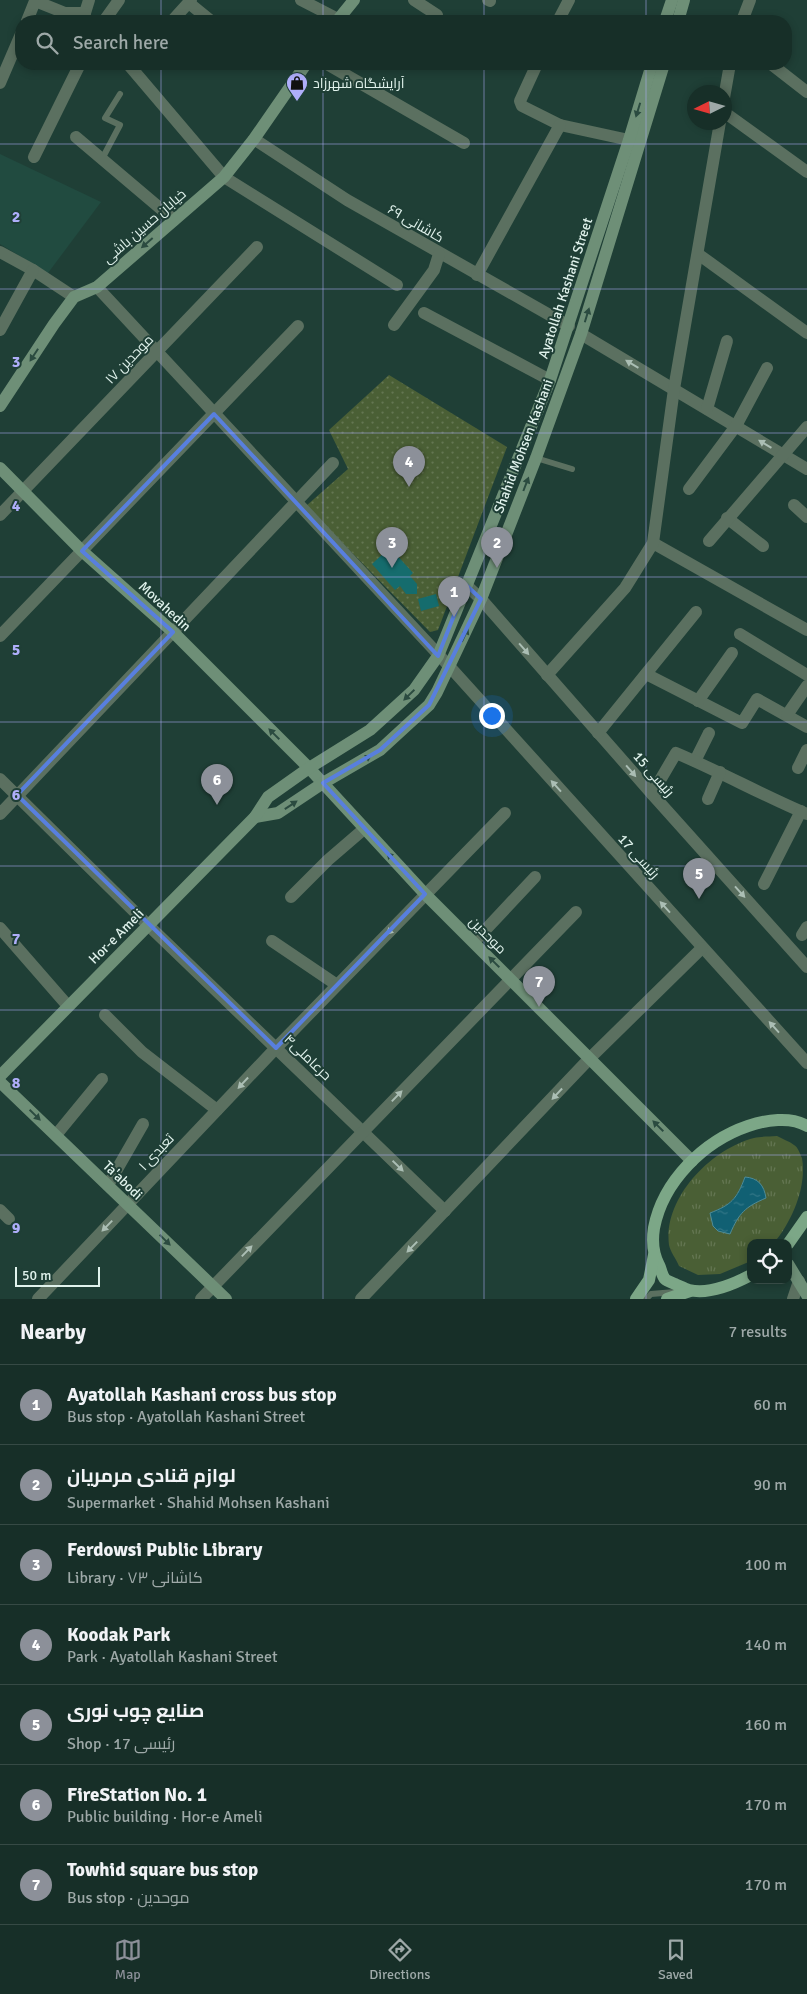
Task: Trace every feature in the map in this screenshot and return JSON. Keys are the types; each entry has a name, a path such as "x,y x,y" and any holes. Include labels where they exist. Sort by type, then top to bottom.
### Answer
{"main road":[{"path":"341,15 354,0"},
{"path":"667,15 672,0"},
{"path":"680,15 684,0"},
{"name":"خیابان حسین باشی","path":"0,406 74,297 97,287 224,177 254,139 302,70"},
{"name":"Ayatollah Kashani Street","path":"438,656 550,380 650,70"},
{"name":"Shahid Mohsen Kashani","path":"323,783 380,750 429,705 450,667 481,599 536,458 581,334 662,70"},
{"path":"569,326 581,334"},
{"name":"Movahedin","path":"0,468 82,551 172,632 309,768"},
{"path":"309,768 370,730 414,690 438,656"},
{"name":"موحدین","path":"309,768 426,894 692,1161"},
{"name":"Hor-e Ameli","path":"0,1076 255,817 268,797 309,768"},
{"path":"255,817 278,813 323,783"},
{"name":"Ta'abodi","path":"0,1082 226,1299"},
{"path":"636,1299 649,1280 654,1255 654,1229 662,1206 671,1188 692,1161 719,1139 759,1122 805,1121"},
{"path":"792,1239 807,1217"},
{"path":"654,1255 665,1279 690,1291"},
{"path":"792,1270 807,1295"},
{"path":"667,1299 690,1291 716,1290 747,1277"}],"street":[{"path":"87,15 89,0"},
{"path":"108,15 119,0"},
{"path":"301,0 328,15"},
{"path":"414,0 437,15"},
{"path":"561,15 569,0"},
{"path":"744,15 750,0"},
{"path":"29,15 35,1 65,13 76,15"},
{"path":"178,15 190,2 204,15"},
{"path":"0,83 15,48"},
{"path":"34,157 77,70"},
{"path":"135,70 224,177 397,285"},
{"path":"337,70 464,143"},
{"path":"534,70 520,101 522,106 560,125 629,140"},
{"path":"726,85 729,70"},
{"path":"780,70 807,92"},
{"path":"732,118 807,172"},
{"path":"477,275 560,125"},
{"path":"547,674 625,588 653,543 674,389 719,130"},
{"path":"76,137 174,220"},
{"name":"کاشانی ۶۹","path":"254,139 347,200 439,254 569,326"},
{"name":"موحدین ۱۷","path":"0,515 257,247"},
{"path":"0,252 33,270 74,297"},
{"path":"394,325 434,270 439,254"},
{"path":"698,254 807,333"},
{"path":"0,330 33,270"},
{"name":"رئیسی 17","path":"97,287 450,667 807,1063"},
{"path":"424,313 550,380"},
{"path":"0,636 298,326"},
{"path":"581,334 807,469"},
{"path":"707,409 727,341"},
{"path":"689,489 736,426 767,368"},
{"path":"709,540 807,427"},
{"path":"0,814 334,463"},
{"path":"794,505 807,517"},
{"path":"728,518 763,546"},
{"path":"653,543 807,630"},
{"name":"رئیسی 15","path":"466,585 481,599 807,967"},
{"path":"598,733 696,612"},
{"path":"740,634 807,675"},
{"path":"698,701 732,652"},
{"path":"646,674 742,723 757,699 807,727"},
{"path":"787,715 807,686"},
{"path":"695,761 709,733"},
{"path":"798,768 807,750"},
{"path":"652,794 676,753 804,813 764,884"},
{"path":"708,798 720,772"},
{"name":"حرعاملی۴","path":"0,779 148,925 445,1211"},
{"name":"تعبدی ۱","path":"38,1299 276,1048 505,813"},
{"path":"291,896 328,860 364,829"},
{"path":"474,942 535,877"},
{"path":"201,1299 576,912"},
{"path":"0,928 68,1006"},
{"path":"272,941 337,985"},
{"path":"362,1299 590,1058 702,948"},
{"path":"105,1015 142,1052 217,1110"},
{"path":"56,1135 102,1079"},
{"path":"108,1185 143,1124"},
{"path":"793,1299 799,1281"}],"lane":[{"path":"102,159 120,125 105,118 120,94"},
{"path":"536,458 572,468"},
{"path":"646,1299 651,1294 690,1291"}],"highlighted area":[{"path":"214,414 438,656 466,585 481,599 429,705 380,750 323,783 425,894 276,1048 17,795 173,632 82,551"}],"shaded area":[{"path":"0,154 101,202 48,273 0,244"}],"green space":[{"path":"389,375 507,447 438,630 430,632 306,506 348,469 329,430"},
{"path":"777,1136 788,1141 797,1147 802,1158 803,1169 800,1192 787,1225 777,1239 747,1239 747,1263 720,1274 698,1275 679,1266 669,1245 669,1227 682,1193 707,1164 738,1144 757,1137","holes":["745,1177 754,1179 763,1189 766,1198 749,1205 737,1218 710,1213 728,1204 736,1196"]}],"water":[{"path":"745,1177 760,1183 766,1198 753,1204 744,1212 736,1221 730,1234 718,1231 713,1226 710,1213 728,1204 736,1196"}],"building":[{"path":"386,551 390,556 394,552 413,573 410,576 417,584 417,594 406,594 400,586 395,590 372,564"},
{"path":"436,594 439,606 421,611 418,599"}],"place":[{"name":"آرایشگاه شهرزاد","path":"297,102"},
{"name":"Koodak Park","path":"409,487"},
{"name":"Ferdowsi Public Library","path":"392,568"},
{"name":"لوازم قنادی مرمریان","path":"497,568"},
{"name":"Ayatollah Kashani cross bus stop","path":"454,617"},
{"name":"FireStation No. 1","path":"217,805"},
{"name":"صنایع چوب نوری","path":"699,899"},
{"name":"Towhid square bus stop","path":"539,1007"}]}
